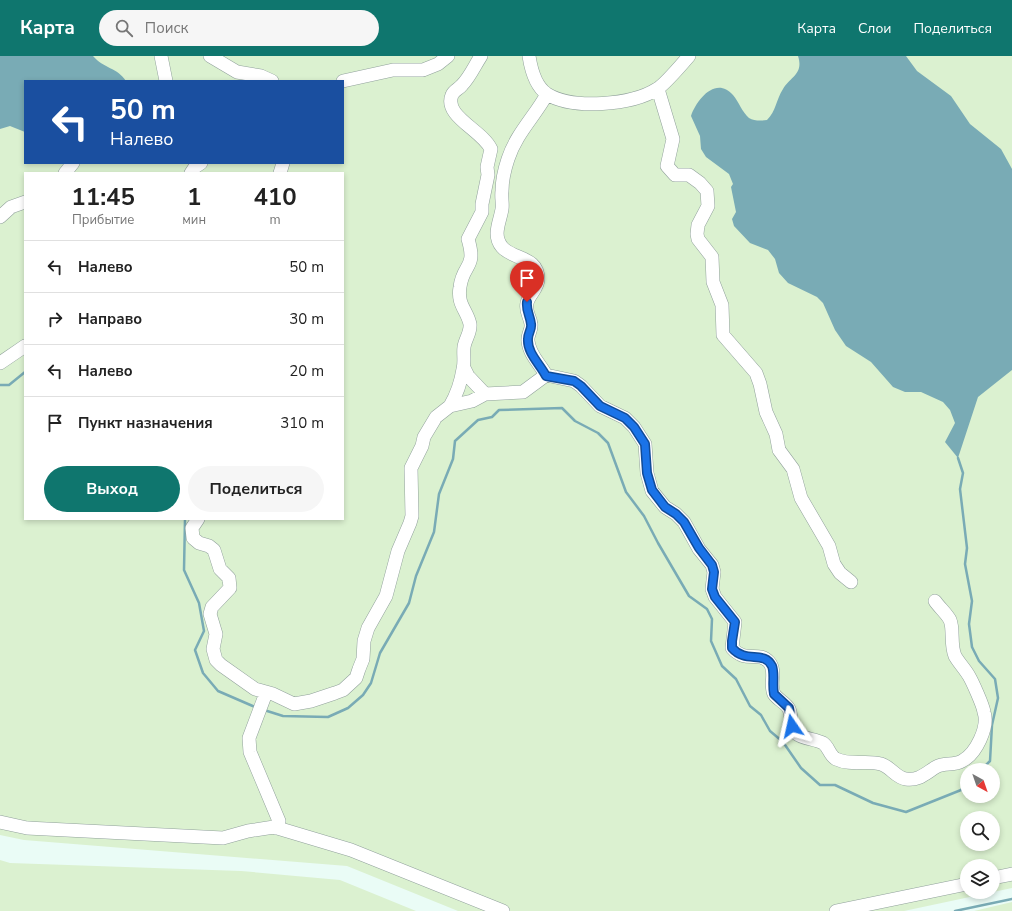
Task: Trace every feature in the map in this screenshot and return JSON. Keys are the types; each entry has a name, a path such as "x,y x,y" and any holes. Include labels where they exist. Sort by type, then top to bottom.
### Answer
{"lane":[{"path":"161,56 166,80"},
{"path":"210,56 237,72 261,76 270,80"},
{"path":"344,81 393,70 423,70 438,64 448,56"},
{"path":"197,520 192,528 193,538 199,543 209,546 214,550 220,568 229,578 230,582 230,588 212,607 210,614 216,634 213,649 216,660 255,689 273,694 294,704 312,701 342,690 356,678 363,659 364,641 368,628 386,596 398,551 412,516 411,468 430,426 436,417 450,406 457,392 464,368 464,346 468,337 470,326 459,301 460,286 471,262 471,247 468,239 482,212 482,204 488,175 487,167 491,149 484,138 453,112 450,104 455,90 463,84 481,56"},
{"path":"529,56 531,68 536,79 547,94 576,102 597,104 616,103 658,89 690,56"},
{"path":"658,89 673,139 667,166 675,175 689,175 700,183 709,196 708,206 698,225 697,234 698,239 712,257 713,282 722,305 723,335 756,373 766,412 776,434 779,450 793,469 801,498 830,546 834,564 840,573 851,582"},
{"path":"546,376 539,363 531,353 528,340 531,328 526,309 529,297 536,287 538,280 536,271 525,258 511,253 501,246 496,234 502,208 502,188 508,159 520,133 539,109 547,94"},
{"path":"65,172 72,164"},
{"path":"192,172 195,166 199,164"},
{"path":"0,217 11,207 24,202"},
{"path":"0,363 24,347"},
{"path":"464,368 468,376 485,394"},
{"path":"450,406 472,401 485,394 523,392 546,376 574,381 581,386 600,406 625,418 634,427 645,444 647,473 652,490 665,507 676,514 684,522 699,548 712,565 714,572 712,589 715,597 735,622 732,648 740,655 746,657 765,658 770,663 773,668 774,694 789,708 794,731 823,744 836,759 852,763 879,764 902,778 907,780 916,779 922,778 937,766 962,762 980,740 985,728 984,711 971,679 956,657 951,641 950,621 935,601"},
{"path":"266,693 249,738 250,752 279,821 276,828"},
{"path":"0,822 26,828 223,838 248,831 276,828 351,850 503,911"},
{"path":"1000,877 1012,874"},
{"path":"836,911 960,885"}],"green space":[{"path":"0,56 1012,56 1012,888 1000,891 1000,859 960,859 960,899 904,911 458,911 347,866 24,840 0,835"},
{"path":"0,860 10,863 241,871 340,880 416,911 0,911"},
{"path":"1012,902 1012,911 974,911"}],"water":[{"path":"0,56 93,56 101,63 119,73 125,80 24,80 24,132 10,126 0,129"},
{"path":"798,56 906,56 917,71 951,96 970,124 1001,149 1012,169 1012,370 978,397 958,458 945,442 955,423 950,410 943,402 921,392 905,392 893,387 871,362 846,346 835,330 823,303 817,297 788,283 779,273 775,259 768,250 750,243 734,226 732,219 736,212 731,187 733,184 729,174 706,157 701,149 700,136 691,116 702,97 714,89 720,88 727,90 733,95 744,113 749,118 753,120 767,120 770,117 783,89 798,71"}],"waterway":[{"path":"0,385 9,385 24,373"},
{"path":"264,710 283,716 328,717 348,708 363,695 371,683 380,653 409,603 416,576 434,532 439,494 453,459 455,441 478,420 492,417 499,410 562,408 575,421 598,433 608,443 626,492 644,516 689,596 707,609 712,619 711,641 722,666 736,679 750,706 761,715 770,731 783,742 801,768 820,785 835,785 873,803 906,812 960,790"},
{"path":"958,458 963,473 960,489 967,548 965,564 972,601 969,624 972,647 979,661 995,679 998,698 992,725 990,761 988,763"},
{"path":"185,520 184,570 199,603 204,631 195,650 203,673 218,691 255,707"},
{"path":"955,911 1012,899"}],"route":[{"path":"527,302 526,309 531,321 531,328 528,335 529,347 531,353 539,363 546,376 574,381 581,386 600,406 625,418 634,427 645,444 647,473 656,498 684,522 699,548 712,565 714,572 712,589 715,597 735,622 732,648 740,655 746,657 765,658 770,663 773,668 772,683 774,694 789,708 792,726"}]}
